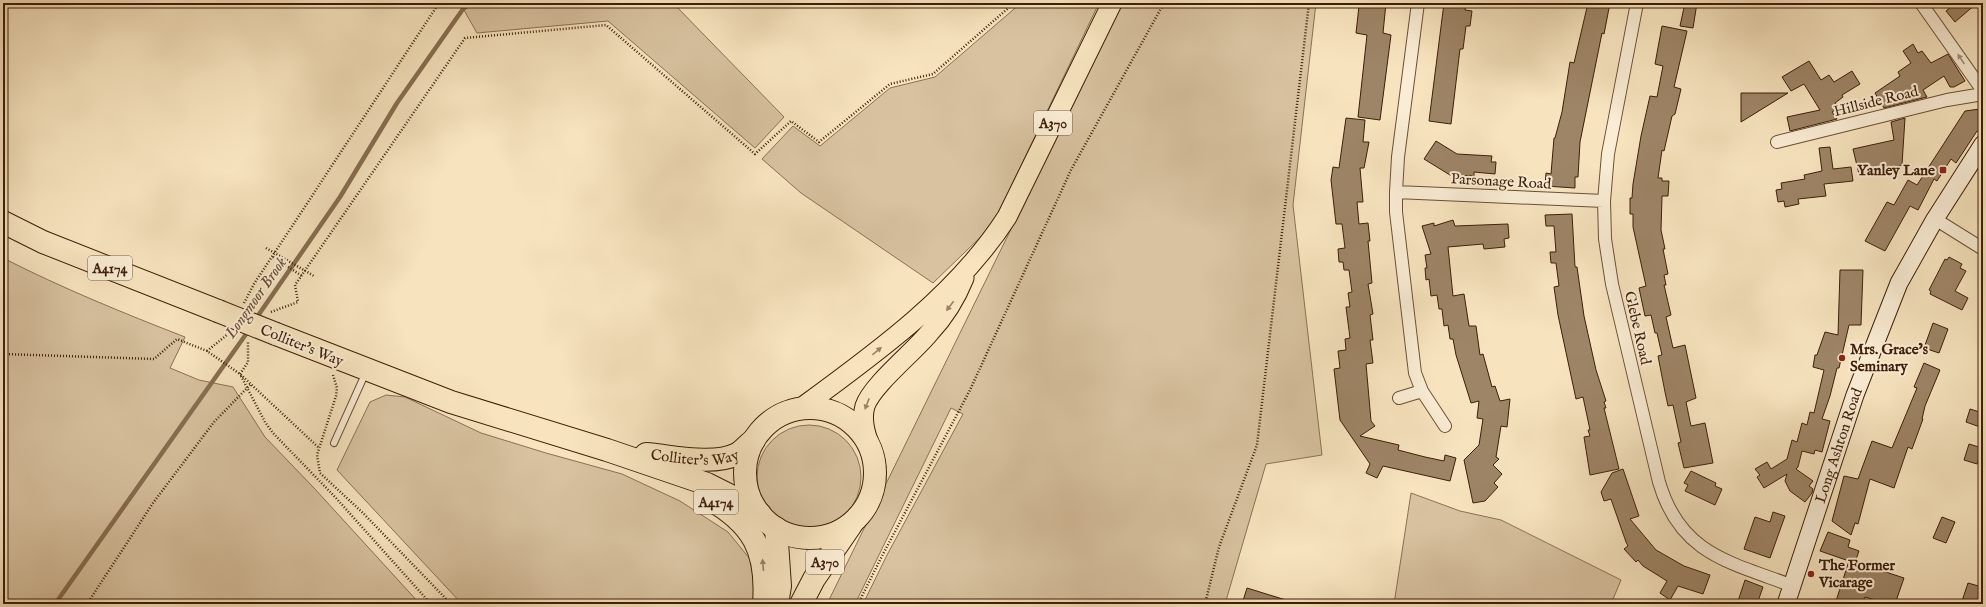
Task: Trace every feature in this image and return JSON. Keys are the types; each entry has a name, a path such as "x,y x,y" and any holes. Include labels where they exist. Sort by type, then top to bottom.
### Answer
{"highway":[{"name":"Colliter's Way","path":"3,222 43,242 367,371 451,402 607,450 707,484 745,503 760,514"},
{"path":"801,408 825,409 846,418 863,435 873,456 876,474 872,492 865,509 852,522 835,533 815,538 795,536 776,528 760,514 750,497 745,478 746,458 754,440 766,425 777,417 801,408"},
{"name":"Colliter's Way","path":"607,450 707,460 737,454 754,440"},
{"name":"A4174","path":"607,450 683,485 726,508 750,532 762,558 765,588 764,604"},
{"name":"A370","path":"801,604 827,558 852,522"},
{"path":"776,528 780,586 777,604"}],"main road":[{"name":"A370","path":"801,408 844,379 873,355 967,271 992,242 1007,217 1112,3"},
{"name":"A370","path":"873,456 863,422 865,405 873,392 930,332 956,298 967,271"}],"street":[{"path":"1418,3 1398,157 1396,212 1415,373 1422,391 1445,426"},
{"name":"Glebe Road","path":"1637,3 1608,154 1604,202 1605,239 1612,284 1665,501 1680,527 1692,540 1705,550 1724,560 1793,586"},
{"path":"1921,3 1983,92"},
{"name":"Hillside Road","path":"1777,142 1983,92"},
{"name":"Long Ashton Road","path":"1786,604 1855,395 1899,283 1935,219 1983,144"},
{"name":"Parsonage Road","path":"1396,192 1604,202"},
{"path":"1935,219 1983,249"},
{"path":"1399,398 1422,391"}],"lane":[{"path":"334,443 367,371"}],"path":[{"path":"241,310 254,284 272,256 439,3"},
{"path":"269,313 298,302 294,285 465,38 606,25 755,154 791,121 819,142 890,84 932,74 1014,3"},
{"path":"858,604 970,390 1071,170 1164,3"},
{"path":"1205,604 1219,547 1257,445 1309,3"},
{"path":"266,248 314,276"},
{"path":"272,256 301,275"},
{"path":"207,351 210,347 227,336 230,330"},
{"path":"240,374 248,362 247,344 250,336"},
{"path":"3,354 154,359 177,339 207,351 240,374 318,447"},
{"path":"332,373 337,388 336,396 318,447 317,464 320,473 363,513 451,604"},
{"path":"240,374 265,422 273,433 336,498 431,604"},
{"path":"87,604 153,503 214,422 251,384"}],"shaded area":[{"path":"460,3 673,3 784,117 755,148 608,21 477,33"},
{"path":"1021,3 1099,3 992,226 933,283 801,193 762,159 793,126 820,146 890,88 935,77"},
{"path":"1122,3 1316,3 1293,205 1322,455 1266,464 1225,604 863,604 887,555 963,414 951,408 855,604 827,604"},
{"path":"3,258 93,300 185,337 170,368 199,380 233,387 265,437 314,488 420,604 3,604"},
{"path":"386,395 405,397 481,433 622,474 680,501 728,532 750,559 756,592 755,604 462,604 337,470 370,402"},
{"path":"809,425 829,429 838,433 846,440 853,448 857,457 861,477 857,497 853,506 846,514 838,521 829,525 809,529 789,525 780,521 772,514 765,506 761,497 757,477 761,457 765,448 772,440 780,433 789,429"},
{"path":"1411,493 1460,511 1501,520 1621,580 1611,604 1394,604"}],"building":[{"path":"1367,3 1386,3 1383,33 1391,35 1380,120 1358,117 1367,35 1356,33 1359,6 1367,6"},
{"path":"1444,3 1466,3 1465,10 1472,11 1470,26 1466,26 1463,49 1460,49 1451,124 1429,121"},
{"path":"1588,3 1610,3 1604,34 1602,33 1580,142 1578,177 1575,177 1575,188 1545,186 1546,173 1551,174 1554,138 1562,112 1570,62 1574,63"},
{"path":"1685,3 1697,3 1693,28 1680,26"},
{"path":"1956,3 1977,3 1955,22 1946,11"},
{"path":"1662,26 1687,31 1674,87 1681,89 1675,114 1672,116 1664,151 1662,150 1658,178 1662,178 1662,181 1669,181 1668,196 1662,196 1661,230 1668,274 1664,275 1666,285 1664,285 1671,315 1666,317 1673,348 1685,345 1696,398 1686,402 1691,426 1705,423 1713,463 1684,468 1678,443 1681,442 1673,405 1668,406 1665,392 1658,356 1662,355 1657,333 1655,333 1651,315 1645,316 1639,288 1646,286 1633,227 1633,214 1630,214 1630,198 1632,198 1641,136 1650,96 1657,97 1663,66 1655,64"},
{"path":"1913,44 1918,53 1922,51 1931,63 1948,54 1965,81 1954,87 1950,87 1944,76 1923,90 1927,97 1884,108 1875,93 1900,76 1898,72 1911,63 1903,51"},
{"path":"1809,61 1821,80 1829,75 1834,82 1852,71 1860,84 1842,95 1843,97 1835,103 1838,108 1832,112 1837,119 1790,131 1787,117 1820,110 1804,84 1791,91 1782,77"},
{"path":"1741,93 1788,93 1741,122"},
{"path":"1980,109 1983,134 1977,131 1956,163 1951,159 1937,181 1934,179 1918,210 1910,206 1885,251 1865,241 1887,202 1894,205 1908,180 1917,185 1965,111"},
{"path":"1346,118 1365,120 1363,142 1369,142 1364,168 1360,168 1363,202 1357,202 1359,224 1368,223 1370,241 1368,241 1372,283 1368,284 1373,314 1370,315 1373,340 1370,340 1373,363 1366,364 1371,421 1375,426 1360,436 1399,445 1398,450 1425,457 1444,461 1445,455 1456,458 1450,481 1383,466 1377,478 1366,473 1370,464 1340,420 1334,369 1340,368 1338,351 1346,350 1345,339 1350,338 1346,307 1350,307 1348,293 1352,292 1349,270 1344,270 1343,262 1339,262 1338,249 1345,248 1342,224 1336,224 1331,180 1333,167 1339,168"},
{"path":"1905,118 1902,165 1859,174 1853,149 1894,140 1891,122"},
{"path":"1436,141 1457,154 1492,156 1491,162 1496,162 1495,174 1474,172 1474,176 1450,175 1424,159"},
{"path":"1830,147 1833,169 1851,167 1853,181 1824,184 1826,196 1798,199 1799,204 1785,207 1784,201 1778,202 1776,190 1782,189 1781,183 1805,179 1804,175 1822,171 1819,148"},
{"path":"1572,214 1575,267 1577,267 1584,316 1596,370 1606,401 1604,402 1606,408 1604,408 1619,469 1590,475 1584,437 1590,436 1588,430 1590,430 1583,397 1576,399 1558,315 1554,287 1559,286 1556,263 1551,263 1550,252 1556,252 1554,226 1546,226 1545,215"},
{"path":"1453,220 1455,226 1508,224 1509,238 1504,239 1505,247 1484,249 1483,244 1448,247 1453,296 1464,294 1469,326 1476,326 1480,355 1483,354 1492,387 1495,386 1500,401 1510,399 1507,427 1501,426 1496,457 1499,459 1493,465 1502,474 1494,483 1498,487 1485,501 1473,503 1464,460 1479,445 1483,419 1477,418 1479,401 1471,403 1456,355 1453,339 1450,339 1448,325 1444,326 1442,309 1439,309 1437,295 1431,296 1429,279 1426,280 1425,268 1427,268 1425,255 1431,254 1422,226 1434,223 1434,226"},
{"path":"1949,257 1962,264 1960,268 1966,271 1955,291 1968,298 1962,310 1930,294 1931,291 1929,290 1945,259 1947,260"},
{"path":"1840,270 1863,270 1861,325 1849,325 1839,368 1837,368 1822,419 1830,421 1822,452 1815,450 1814,454 1802,451 1798,467 1796,469 1813,481 1809,486 1813,489 1812,493 1805,502 1790,491 1785,481 1787,474 1764,488 1757,477 1760,475 1755,469 1767,462 1771,469 1787,459 1792,440 1797,442 1802,423 1807,425 1810,412 1814,413 1824,370 1813,367 1815,355 1817,355 1825,332 1838,335"},
{"path":"1933,323 1948,329 1939,353 1924,348"},
{"path":"1924,363 1940,370 1925,406 1923,419 1912,449 1908,447 1894,488 1870,479 1858,524 1855,523 1851,535 1832,521 1844,476 1858,479 1872,441 1892,448 1917,388 1914,387"},
{"path":"1970,409 1983,413 1980,427 1966,422"},
{"path":"1969,444 1982,448 1977,464 1964,460"},
{"path":"1623,469 1639,516 1630,519 1656,550 1684,566 1710,575 1703,594 1678,586 1670,600 1660,593 1667,581 1643,566 1638,560 1636,562 1624,549 1628,546 1611,499 1604,501 1601,492 1612,473"},
{"path":"1691,471 1716,483 1715,486 1722,489 1715,505 1685,491 1688,485 1684,483"},
{"path":"1773,512 1785,516 1770,558 1744,549 1755,517 1770,522"},
{"path":"1942,517 1955,522 1946,543 1933,538"},
{"path":"1828,532 1850,540 1848,547 1859,551 1855,562 1904,578 1895,604 1889,604 1865,597 1862,604 1835,604 1849,561 1820,551"},
{"path":"1745,580 1763,587 1757,604 1745,604 1738,601"},
{"path":"1968,583 1982,587 1977,604 1961,604"},
{"path":"1247,588 1289,601 1288,604 1242,604"}],"waterway":[{"name":"Longmoor Brook","path":"255,320 340,197 397,103 463,9 471,3"},
{"name":"Longmoor Brook","path":"55,604 249,330"}],"place":[{"name":"Yanley Lane","path":"1943,170"},
{"name":"Mrs. Grace’s Seminary","path":"1842,358"},
{"name":"The Former Vicarage","path":"1811,574"}]}
